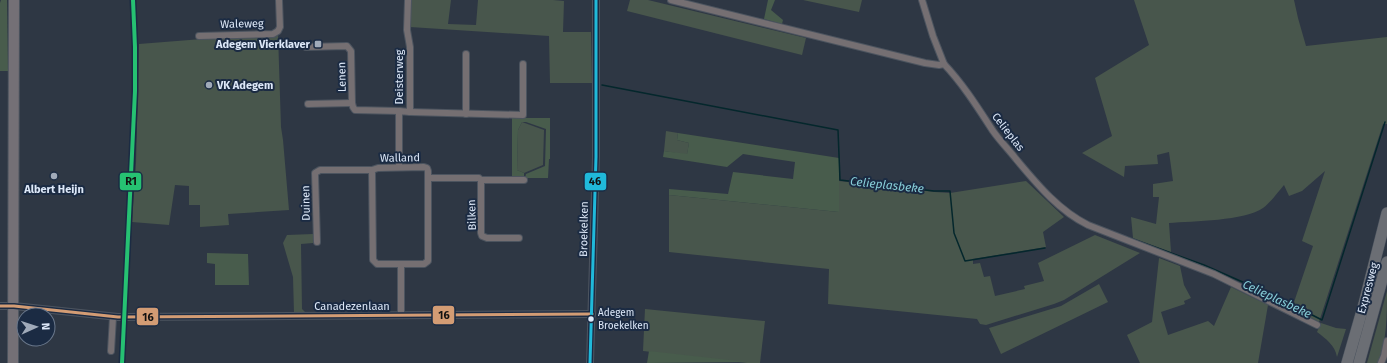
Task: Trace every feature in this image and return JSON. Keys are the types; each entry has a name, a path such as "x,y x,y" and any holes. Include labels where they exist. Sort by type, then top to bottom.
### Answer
{"highway":[{"name":"Expresweg","path":"1347,363 1387,213"},
{"name":"Expresweg","path":"1359,363 1387,262"}],"main road":[{"path":"14,0 14,363"}],"street":[{"name":"Waleweg","path":"198,36 273,34 278,31 280,27 279,0"},
{"name":"Deisterweg","path":"399,167 399,111 410,112 410,47 407,30 408,0"},
{"name":"Broekelken","path":"590,363 596,157 596,0"},
{"path":"671,0 925,63 939,65 944,64 933,36 922,0"},
{"name":"Lenen","path":"306,47 347,46 351,51 352,103 355,110 399,111"},
{"path":"466,54 466,114"},
{"path":"410,112 523,115 523,64"},
{"name":"Celieplas","path":"944,64 954,74 995,133 1027,173 1050,197 1071,215 1088,225 1214,274 1317,325"},
{"name":"Lenen","path":"308,104 352,103"},
{"name":"Walland","path":"399,167 427,168 428,261 424,264 377,264 373,260 372,170 378,168 399,167"},
{"name":"Duinen","path":"317,242 315,173 320,170 372,170"},
{"path":"428,178 524,180"},
{"name":"Bilken","path":"481,180 482,236 487,238 519,238"},
{"path":"400,264 401,315"},
{"name":"Canadezenlaan","path":"0,306 14,306 113,317 592,314"},
{"path":"111,351 113,317"},
{"path":"1383,362 1387,341"}],"green space":[{"path":"1,0 7,0 8,71 0,71"},
{"path":"411,0 451,0 448,24 476,25 478,0 564,1 563,32 591,32 592,83 550,83 549,36 410,27"},
{"path":"630,0 648,0 806,38 802,55 627,11"},
{"path":"768,0 775,0 771,10 783,20 782,24 764,19"},
{"path":"803,0 862,0 859,12"},
{"path":"1134,0 1294,0 1306,46 1387,37 1387,124 1383,124 1319,322 1292,308 1313,246 1302,241 1325,171 1302,191 1289,196 1284,185 1266,206 1244,216 1218,220 1169,223 1171,252 1133,238 1131,217 1156,224 1159,197 1153,197 1153,184 1173,181 1169,152 1157,155 1158,164 1125,166 1124,177 1082,153 1112,136 1095,78 1149,45"},
{"path":"278,34 281,127 289,210 228,214 229,225 200,227 200,205 189,205 189,186 175,185 169,225 132,222 136,163 139,44 202,39 270,37"},
{"path":"512,118 550,118 550,159 548,178 525,178 526,174 545,166 546,129 526,122 522,122 518,130 517,170 524,173 524,178 512,177"},
{"path":"522,122 544,130 543,165 524,173 517,170 518,130"},
{"path":"666,131 678,133 677,140 689,143 687,155 664,151"},
{"path":"678,133 839,158 839,212 669,195 669,189 728,194 733,172 793,179 795,162 743,154 727,167 663,157 664,151 687,154 689,143 677,140"},
{"path":"839,181 950,193 1026,181 1064,217 1043,232 1046,247 973,259 973,264 980,263 984,277 990,276 995,296 1025,289 1024,286 1044,281 1038,263 1095,235 1140,253 1064,300 986,325 980,324 977,319 828,304 829,269 669,252 669,195 839,212"},
{"path":"313,234 313,243 301,244 302,309 306,313 294,313 293,277 283,243 287,235"},
{"path":"207,253 248,254 249,285 215,285 215,264 207,263"},
{"path":"1159,258 1180,266 1184,285 1191,298 1184,301 1185,304 1161,312 1168,335 1208,321 1214,326 1231,287 1268,305 1258,363 1140,363 1127,335 1152,322"},
{"path":"1099,284 1108,302 1001,354 989,328 1061,306"},
{"path":"1387,291 1386,327 1381,354 1378,363 1367,363"},
{"path":"645,309 765,321 760,363 747,363 643,351"},
{"path":"1321,323 1336,328 1346,329 1337,357 1332,346 1317,332"},
{"path":"649,351 747,362 647,363"}],"waterway":[{"name":"Celieplasbeke","path":"602,85 838,130 840,180 934,191 950,191 954,233 965,261 1045,248"},
{"name":"Celieplasbeke","path":"1127,237 1204,265 1277,297 1322,320 1385,122"}],"transit line":[{"name":"R1","path":"122,363 135,91 133,0"},
{"name":"46","path":"590,363 596,157 596,0"},
{"name":"16","path":"0,306 14,306 118,317 592,314"}],"place":[{"name":"Adegem Vierklaver","path":"318,44"},
{"name":"VK Adegem","path":"209,85"},
{"name":"Albert Heijn","path":"54,176"},
{"name":"Adegem Broekelken","path":"591,319"}]}
